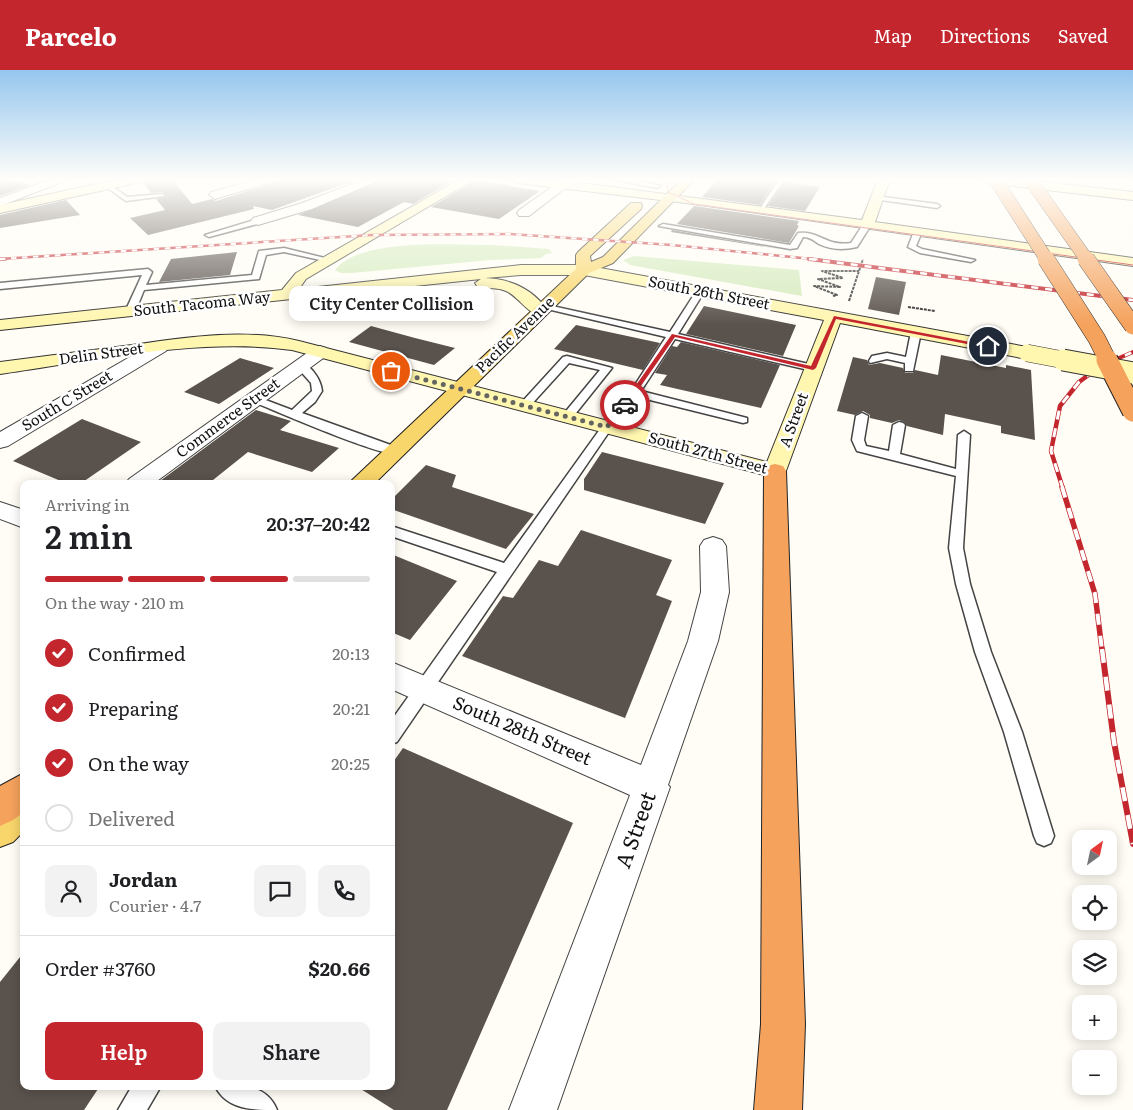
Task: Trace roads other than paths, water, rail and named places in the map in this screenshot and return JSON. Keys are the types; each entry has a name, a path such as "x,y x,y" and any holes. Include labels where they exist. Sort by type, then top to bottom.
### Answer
{"highway":[{"path":"1026,228 1097,339 1133,411"},
{"path":"1065,228 1133,326"},
{"path":"1105,284 1133,317"},
{"path":"775,471 783,1024 778,1110"},
{"path":"0,808 20,793"}],"main road":[{"path":"584,270 583,255 612,228"},
{"name":"Pacific Avenue","path":"364,480 584,270 608,260 640,228"},
{"path":"0,829 20,810"}],"street":[{"path":"385,228 296,280 294,294 381,294 485,282 517,288 543,308"},
{"path":"881,228 1133,269"},
{"path":"885,228 1133,262"},
{"name":"South Tacoma Way","path":"0,325 521,270 584,270"},
{"name":"South 26th Street","path":"584,270 1133,373"},
{"name":"A Street","path":"775,471 834,317"},
{"name":"South 27th Street","path":"202,341 246,338 294,345 775,471"},
{"name":"Delin Street","path":"0,368 202,341"},
{"name":"South C Street","path":"0,441 160,346"},
{"name":"Commerce Street","path":"143,480 320,352"},
{"path":"0,510 20,518"},
{"name":"A Street","path":"533,1110 704,641 715,592 713,546"},
{"name":"South 28th Street","path":"395,677 652,787"}],"lane":[{"path":"209,235 237,228"},
{"path":"672,228 790,247 794,246 801,235 808,234 828,245 842,247 854,245 865,228"},
{"path":"917,234 912,247 920,251 972,260"},
{"path":"142,288 256,276 262,253 284,250 329,260"},
{"path":"0,286 148,272 130,312"},
{"path":"395,730 607,427 635,393 700,292"},
{"path":"543,308 674,335 813,368"},
{"path":"874,362 881,356 910,365 916,332"},
{"path":"525,405 567,359 607,368 568,416"},
{"path":"294,414 311,400 317,392 316,382 300,366"},
{"path":"635,393 743,420"},
{"path":"255,399 348,436 395,451"},
{"path":"862,416 858,440 861,448 962,474"},
{"path":"894,457 899,425"},
{"path":"964,435 956,548 963,584 982,652 1013,732 1044,836"},
{"path":"395,532 507,570"},
{"path":"131,1110 145,1090"},
{"path":"234,1090 264,1110"}],"tram line":[{"path":"863,228 1133,265"}],"railway":[{"path":"5,259 0,259 372,235 510,234 672,245 822,260"},
{"path":"809,259 1133,300"},
{"path":"1112,361 1133,352"},
{"path":"1063,489 1051,451 1060,406 1079,382 1102,365 1114,360"},
{"path":"1062,487 1095,594 1102,650"},
{"path":"1102,649 1114,742 1133,844"}],"place":[{"name":"City Center Collision","path":"391,371"}]}
